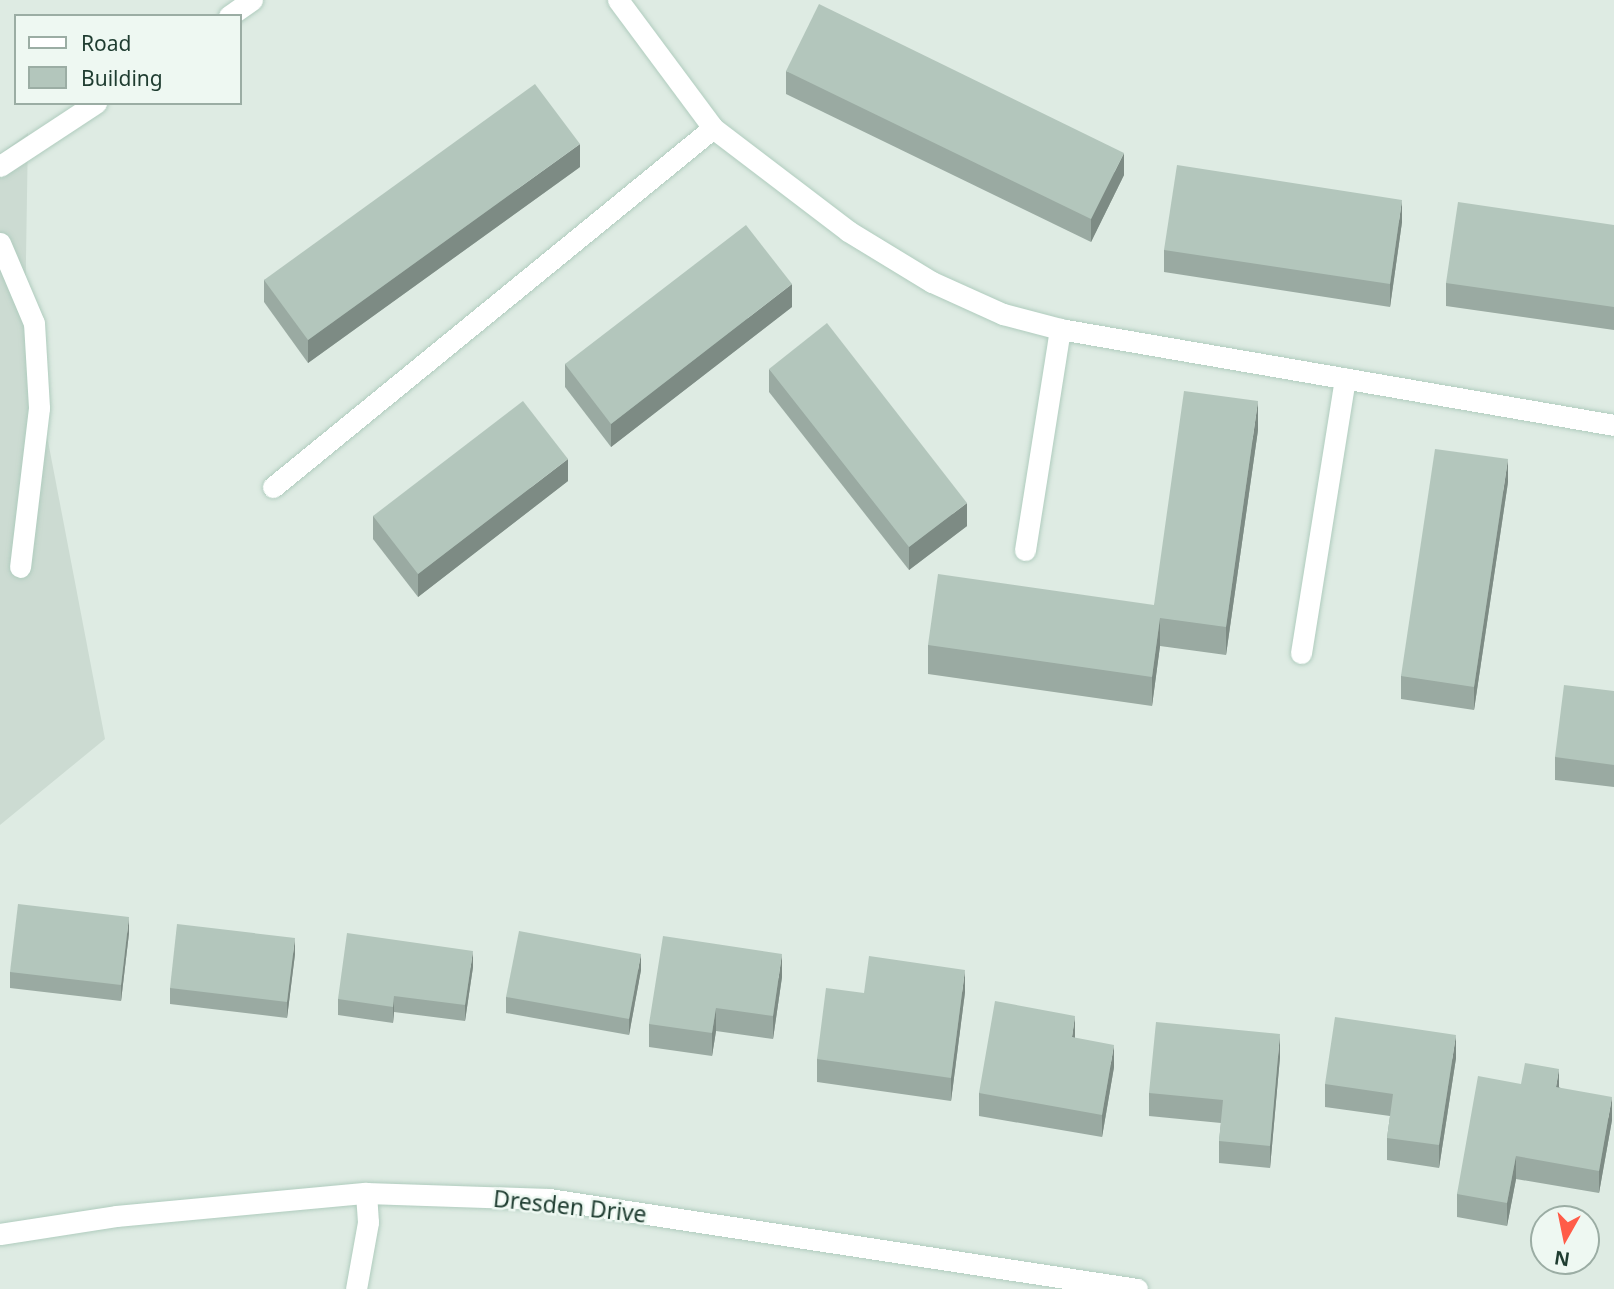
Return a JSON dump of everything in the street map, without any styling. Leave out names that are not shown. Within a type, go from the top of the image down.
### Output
[{"type":"street","points":[[232,14],[252,0]]},
{"type":"street","points":[[618,0],[713,128],[848,231],[932,282],[1003,314],[1060,329],[1614,425]]},
{"type":"street","points":[[0,166],[93,105]]},
{"type":"street","points":[[273,487],[713,128]]},
{"type":"street","points":[[0,243],[34,324],[38,396],[20,567]]},
{"type":"street","points":[[1025,550],[1060,329]]},
{"type":"street","points":[[1301,653],[1345,378]]},
{"type":"street","points":[[356,1289],[368,1222],[366,1192]]},
{"type":"street","name":"Dresden Drive","points":[[0,1234],[117,1216],[366,1192],[549,1199],[1137,1289]]},
{"type":"shaded area","points":[[28,133],[25,321],[105,739],[0,825],[0,154]]},
{"type":"building","points":[[819,4],[1124,153],[1091,219],[786,71]]},
{"type":"building","points":[[535,84],[580,144],[308,340],[264,280]]},
{"type":"building","points":[[1177,165],[1402,200],[1390,284],[1164,250]]},
{"type":"building","points":[[1458,202],[1614,225],[1614,307],[1446,283]]},
{"type":"building","points":[[746,225],[792,284],[611,424],[565,364]]},
{"type":"building","points":[[827,323],[967,503],[909,547],[769,369]]},
{"type":"building","points":[[1184,391],[1258,401],[1226,627],[1160,618],[1152,677],[928,645],[938,574],[1154,605]]},
{"type":"building","points":[[523,401],[568,459],[418,574],[373,516]]},
{"type":"building","points":[[1435,449],[1508,459],[1474,687],[1401,676]]},
{"type":"building","points":[[1564,685],[1614,691],[1614,765],[1555,757]]},
{"type":"building","points":[[18,904],[129,917],[121,985],[10,972]]},
{"type":"building","points":[[177,924],[295,938],[287,1002],[170,988]]},
{"type":"building","points":[[519,931],[641,954],[629,1019],[506,997]]},
{"type":"building","points":[[347,933],[473,951],[465,1005],[394,996],[393,1007],[338,999]]},
{"type":"building","points":[[663,936],[782,954],[773,1016],[716,1008],[712,1033],[649,1024]]},
{"type":"building","points":[[869,956],[965,970],[951,1078],[817,1059],[826,988],[864,993]]},
{"type":"building","points":[[995,1001],[1075,1016],[1072,1037],[1114,1045],[1102,1115],[979,1093]]},
{"type":"building","points":[[1335,1017],[1456,1035],[1439,1145],[1387,1138],[1393,1094],[1325,1084]]},
{"type":"building","points":[[1156,1022],[1280,1034],[1270,1146],[1219,1141],[1223,1100],[1149,1093]]},
{"type":"building","points":[[1525,1063],[1559,1069],[1556,1087],[1612,1097],[1599,1171],[1516,1156],[1507,1203],[1457,1194],[1478,1076],[1521,1084]]}]
